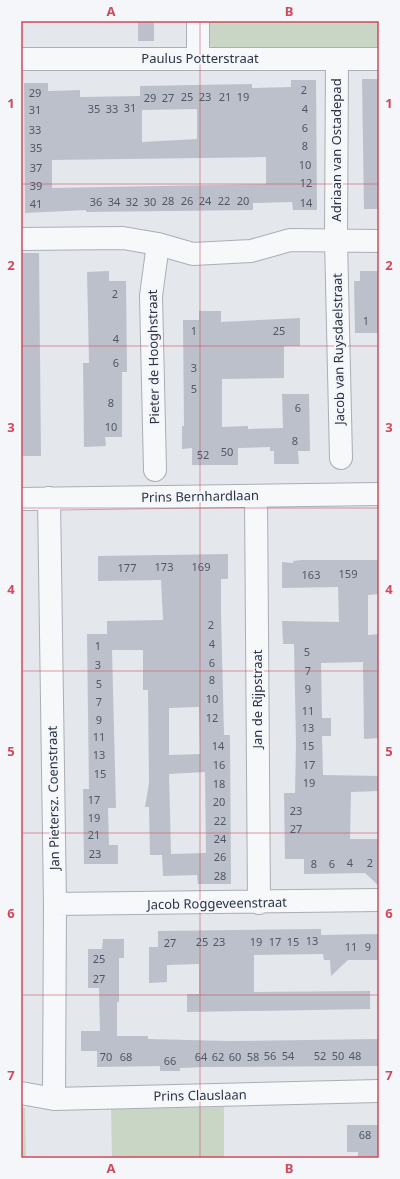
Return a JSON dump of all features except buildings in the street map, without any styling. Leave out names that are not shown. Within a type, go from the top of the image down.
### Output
[{"type":"street","points":[[198,21],[198,58]]},
{"type":"street","name":"Paulus Potterstraat","points":[[21,59],[379,59]]},
{"type":"street","name":"Adriaan van Ostadepad","points":[[336,240],[337,59]]},
{"type":"street","points":[[21,239],[123,238],[158,244],[193,254],[251,251],[290,240],[379,241]]},
{"type":"street","name":"Jacob van Ruysdaelstraat","points":[[336,240],[341,458]]},
{"type":"street","name":"Pieter de Hooghstraat","points":[[155,470],[151,296],[158,244]]},
{"type":"street","name":"Prins Bernhardlaan","points":[[21,499],[379,494]]},
{"type":"street","name":"Jan de Rijpstraat","points":[[256,496],[259,903]]},
{"type":"street","name":"Jan Pietersz. Coenstraat","points":[[49,498],[55,904],[54,1099]]},
{"type":"street","name":"Jacob Roggeveenstraat","points":[[55,904],[259,903],[379,900]]},
{"type":"street","name":"Prins Clauslaan","points":[[21,1093],[54,1099],[379,1091]]},
{"type":"green space","points":[[209,21],[379,21],[379,48],[216,50],[208,44]]},
{"type":"green space","points":[[224,1107],[224,1158],[112,1158],[111,1109]]},
{"type":"green space","points":[[21,1108],[25,1108],[26,1158],[21,1158]]}]
